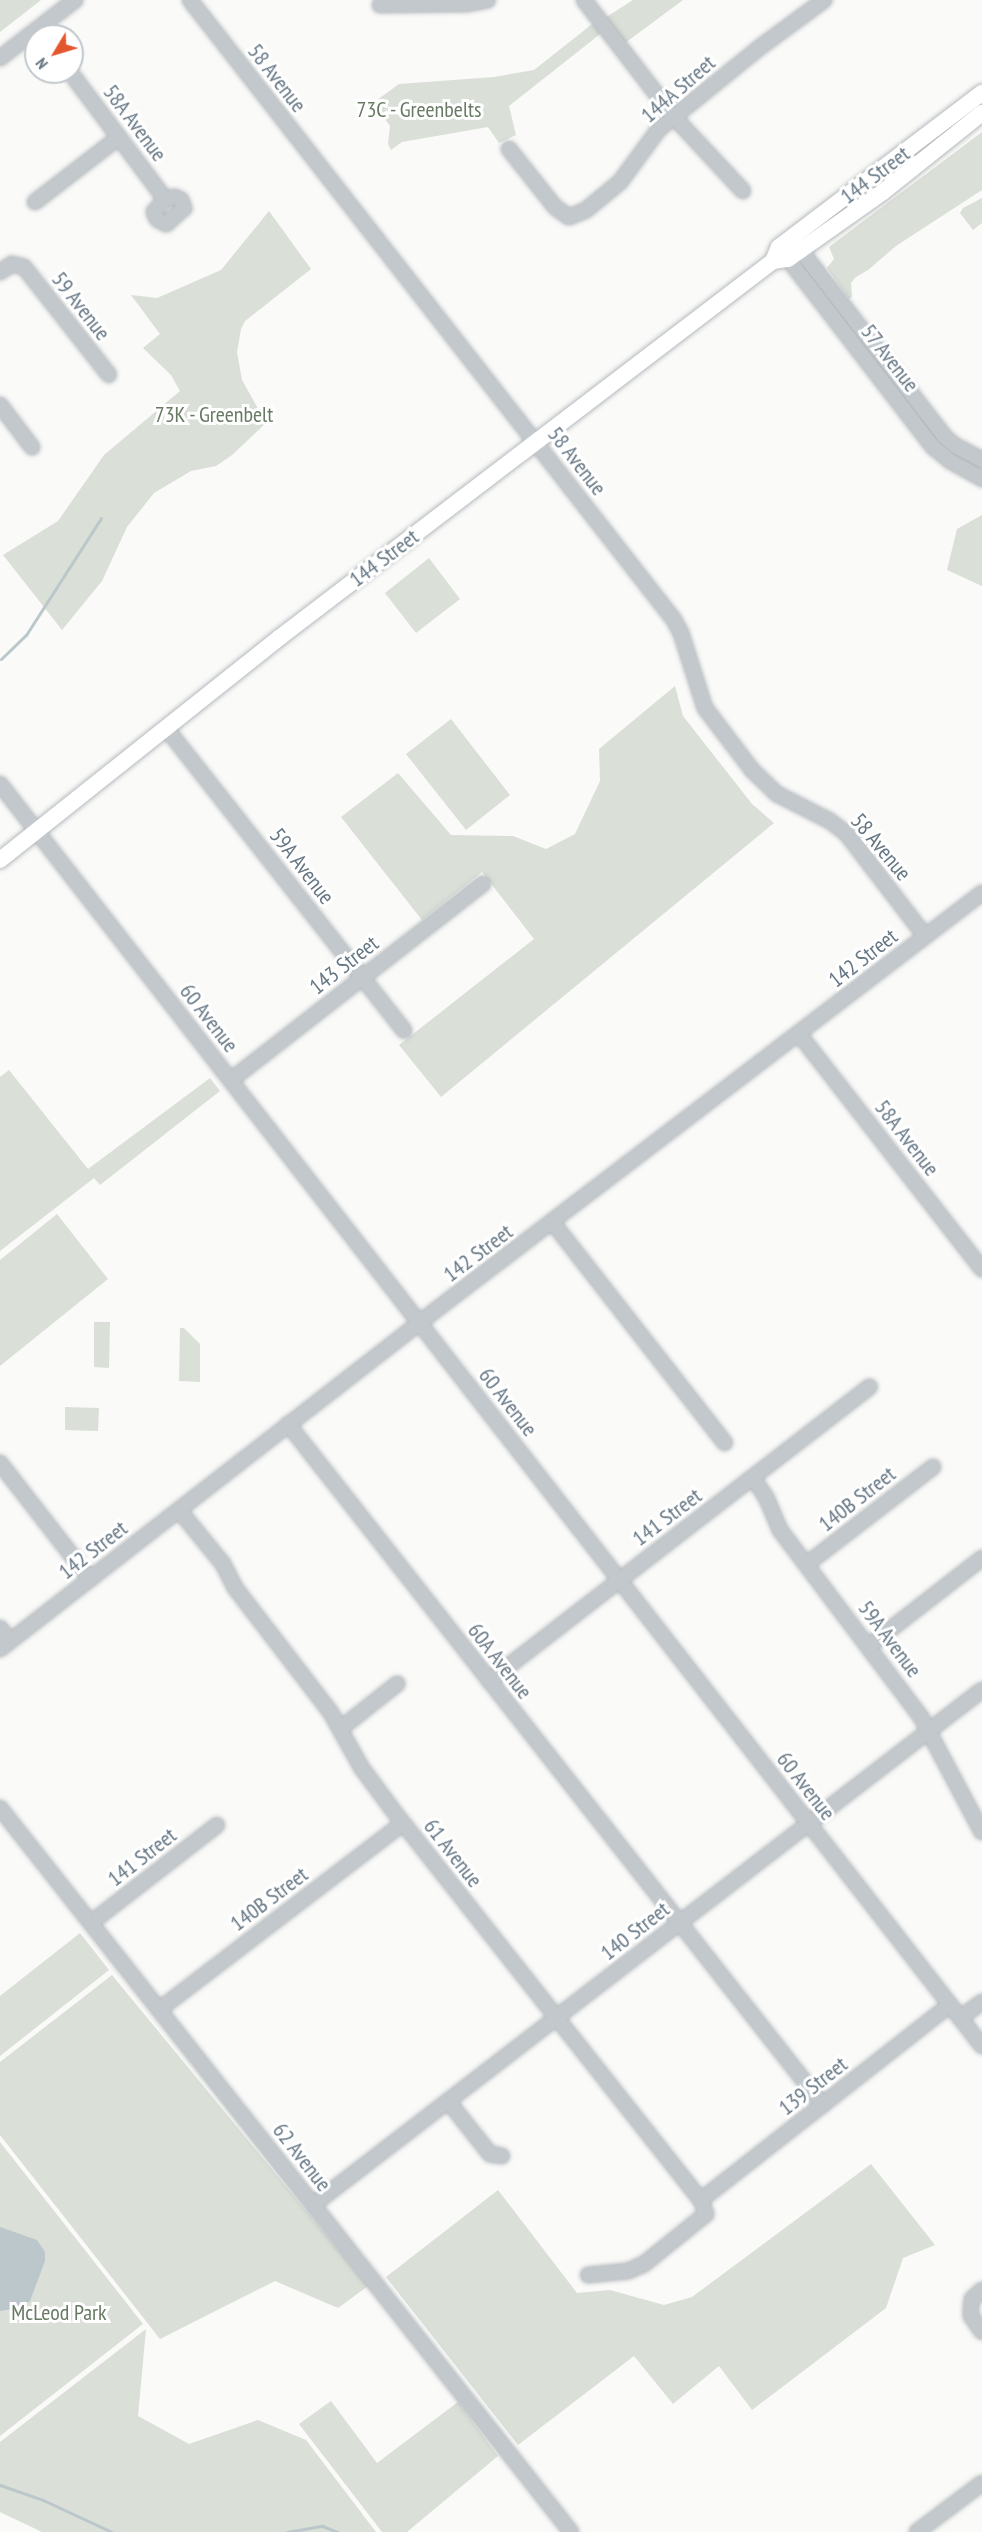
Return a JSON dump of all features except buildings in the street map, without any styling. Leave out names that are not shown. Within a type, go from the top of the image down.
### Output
[{"type":"main road","name":"144 Street","points":[[0,861],[166,728],[787,251],[982,93]]},
{"type":"main road","name":"144 Street","points":[[787,251],[883,192],[982,113]]},
{"type":"street","points":[[49,24],[75,0]]},
{"type":"street","name":"58 Avenue","points":[[189,0],[674,620],[681,633],[705,708],[752,770],[777,794],[830,821],[846,833],[926,936]]},
{"type":"street","points":[[380,5],[466,4],[488,0]]},
{"type":"street","points":[[584,0],[674,117],[743,191]]},
{"type":"street","name":"144A Street","points":[[509,149],[555,207],[569,217],[586,210],[611,190],[658,129],[824,0]]},
{"type":"street","points":[[0,58],[24,42]]},
{"type":"street","name":"58A Avenue","points":[[79,84],[165,199]]},
{"type":"street","points":[[35,202],[119,137]]},
{"type":"street","name":"57 Avenue","points":[[787,251],[945,437],[954,445],[982,460]]},
{"type":"street","name":"57 Avenue","points":[[787,251],[933,447],[950,461],[982,479]]},
{"type":"street","name":"59 Avenue","points":[[0,272],[12,264],[19,264],[109,375]]},
{"type":"street","points":[[0,405],[32,447]]},
{"type":"street","name":"59A Avenue","points":[[166,728],[404,1030]]},
{"type":"street","name":"60 Avenue","points":[[0,784],[982,2046]]},
{"type":"street","name":"143 Street","points":[[231,1080],[483,884]]},
{"type":"street","name":"142 Street","points":[[5,1645],[288,1424],[982,893]]},
{"type":"street","name":"58A Avenue","points":[[799,1034],[982,1269]]},
{"type":"street","points":[[553,1223],[725,1443]]},
{"type":"street","name":"141 Street","points":[[489,1681],[870,1386]]},
{"type":"street","name":"60A Avenue","points":[[288,1424],[823,2105]]},
{"type":"street","points":[[0,1463],[90,1579]]},
{"type":"street","name":"140B Street","points":[[807,1564],[933,1467]]},
{"type":"street","name":"59A Avenue","points":[[753,1478],[766,1497],[780,1530],[869,1646],[930,1731],[982,1832]]},
{"type":"street","name":"61 Avenue","points":[[178,1510],[223,1564],[236,1589],[331,1713],[361,1767],[403,1823],[701,2200],[706,2214],[645,2264],[628,2271],[588,2275]]},
{"type":"street","points":[[869,1646],[982,1558]]},
{"type":"street","points":[[0,1628],[5,1645]]},
{"type":"street","points":[[340,1729],[397,1684]]},
{"type":"street","name":"140 Street","points":[[314,2205],[982,1690]]},
{"type":"street","name":"62 Avenue","points":[[0,1808],[5,1826],[92,1922],[571,2532]]},
{"type":"street","name":"140B Street","points":[[160,2009],[403,1823]]},
{"type":"street","name":"141 Street","points":[[92,1922],[217,1826]]},
{"type":"street","points":[[960,2018],[982,2002]]},
{"type":"street","name":"139 Street","points":[[701,2200],[950,2005]]},
{"type":"street","points":[[448,2101],[490,2154],[502,2156]]},
{"type":"street","points":[[982,2290],[972,2300],[970,2308],[971,2316],[982,2332]]},
{"type":"street","points":[[917,2532],[982,2483]]},
{"type":"green space","points":[[0,0],[41,0],[0,32]]},
{"type":"green space","points":[[633,0],[683,0],[621,46],[602,20]]},
{"type":"green space","name":"73C - Greenbelts","points":[[596,21],[604,31],[509,106],[516,135],[499,143],[488,127],[402,142],[391,150],[388,144],[390,126],[373,103],[399,84],[494,77],[534,70]]},
{"type":"green space","points":[[982,132],[982,190],[896,246],[868,270],[856,277],[851,283],[852,297],[849,299],[827,268],[834,259],[829,247]]},
{"type":"green space","points":[[982,198],[982,223],[973,230],[960,213],[963,208]]},
{"type":"green space","name":"73K - Greenbelt","points":[[269,211],[311,269],[245,321],[241,329],[237,352],[242,380],[266,423],[232,455],[216,466],[191,471],[154,493],[127,527],[102,581],[62,630],[3,555],[58,521],[104,455],[180,391],[171,375],[143,348],[160,334],[131,295],[157,298],[221,270]]},
{"type":"green space","points":[[982,515],[982,586],[947,570],[957,529]]},
{"type":"green space","points":[[429,558],[460,599],[416,633],[385,593]]},
{"type":"green space","points":[[675,686],[683,716],[752,804],[774,823],[441,1097],[399,1045],[534,939],[482,872],[422,920],[341,817],[398,773],[451,835],[513,836],[546,849],[575,834],[600,781],[599,749]]},
{"type":"green space","points":[[451,719],[510,795],[466,830],[406,754]]},
{"type":"green space","points":[[9,1070],[88,1169],[210,1078],[220,1091],[100,1185],[94,1178],[0,1251],[0,1077]]},
{"type":"green space","points":[[57,1214],[108,1279],[0,1366],[0,1260]]},
{"type":"green space","points":[[94,1322],[110,1322],[109,1368],[94,1367]]},
{"type":"green space","points":[[180,1328],[184,1328],[200,1344],[200,1382],[179,1381]]},
{"type":"green space","points":[[65,1407],[99,1408],[98,1431],[65,1430]]},
{"type":"green space","points":[[80,1933],[109,1970],[0,2056],[0,1996]]},
{"type":"green space","points":[[112,1975],[368,2286],[338,2308],[275,2281],[160,2339],[0,2135],[0,2062]]},
{"type":"green space","name":"McLeod Park","points":[[0,2142],[143,2324],[0,2436]]},
{"type":"green space","points":[[871,2164],[935,2245],[903,2258],[886,2308],[752,2410],[719,2366],[673,2404],[634,2356],[518,2445],[386,2277],[498,2190],[577,2293],[610,2290],[664,2305],[692,2297]]},
{"type":"green space","points":[[146,2329],[138,2416],[189,2444],[258,2420],[306,2440],[376,2532],[42,2532],[0,2512],[0,2442]]},
{"type":"green space","points":[[331,2401],[377,2463],[458,2402],[498,2456],[407,2532],[382,2532],[299,2424]]},
{"type":"shaded area","points":[[0,2227],[37,2240],[45,2252],[45,2261],[30,2301],[20,2308],[0,2311]]},
{"type":"waterway","points":[[1,659],[26,635],[101,518]]},
{"type":"waterway","points":[[0,2485],[43,2500],[112,2532]]},
{"type":"waterway","points":[[287,2532],[322,2526],[338,2532]]}]
